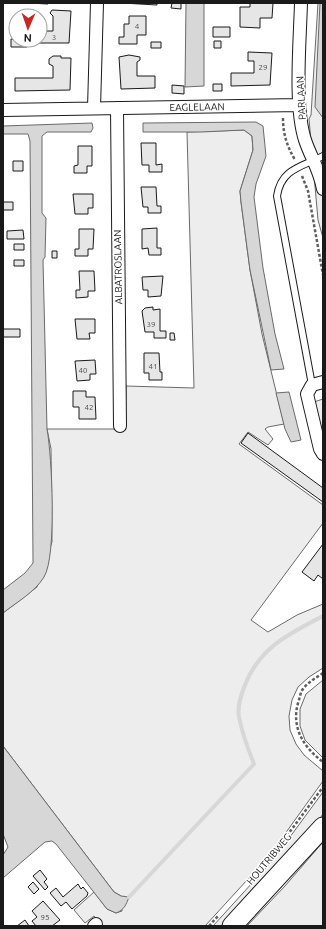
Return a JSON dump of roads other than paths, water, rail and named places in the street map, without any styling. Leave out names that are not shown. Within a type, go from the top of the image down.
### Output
[{"type":"main road","name":"HOUTRIBWEG","points":[[227,919],[323,827]]},
{"type":"street","points":[[94,108],[97,3]]},
{"type":"street","name":"PARLAAN","points":[[301,3],[300,105],[305,140],[319,158],[323,189]]},
{"type":"street","name":"EAGLELAAN","points":[[3,110],[300,105]]},
{"type":"street","name":"ALBATROSLAAN","points":[[117,108],[120,426]]},
{"type":"street","points":[[317,383],[307,394],[320,449],[323,454]]},
{"type":"lane","points":[[317,383],[277,196],[279,184],[284,177],[299,167],[319,158]]},
{"type":"waterway","points":[[129,897],[254,764],[247,747],[239,717],[241,697],[251,672],[267,651],[277,643],[323,616]]}]
